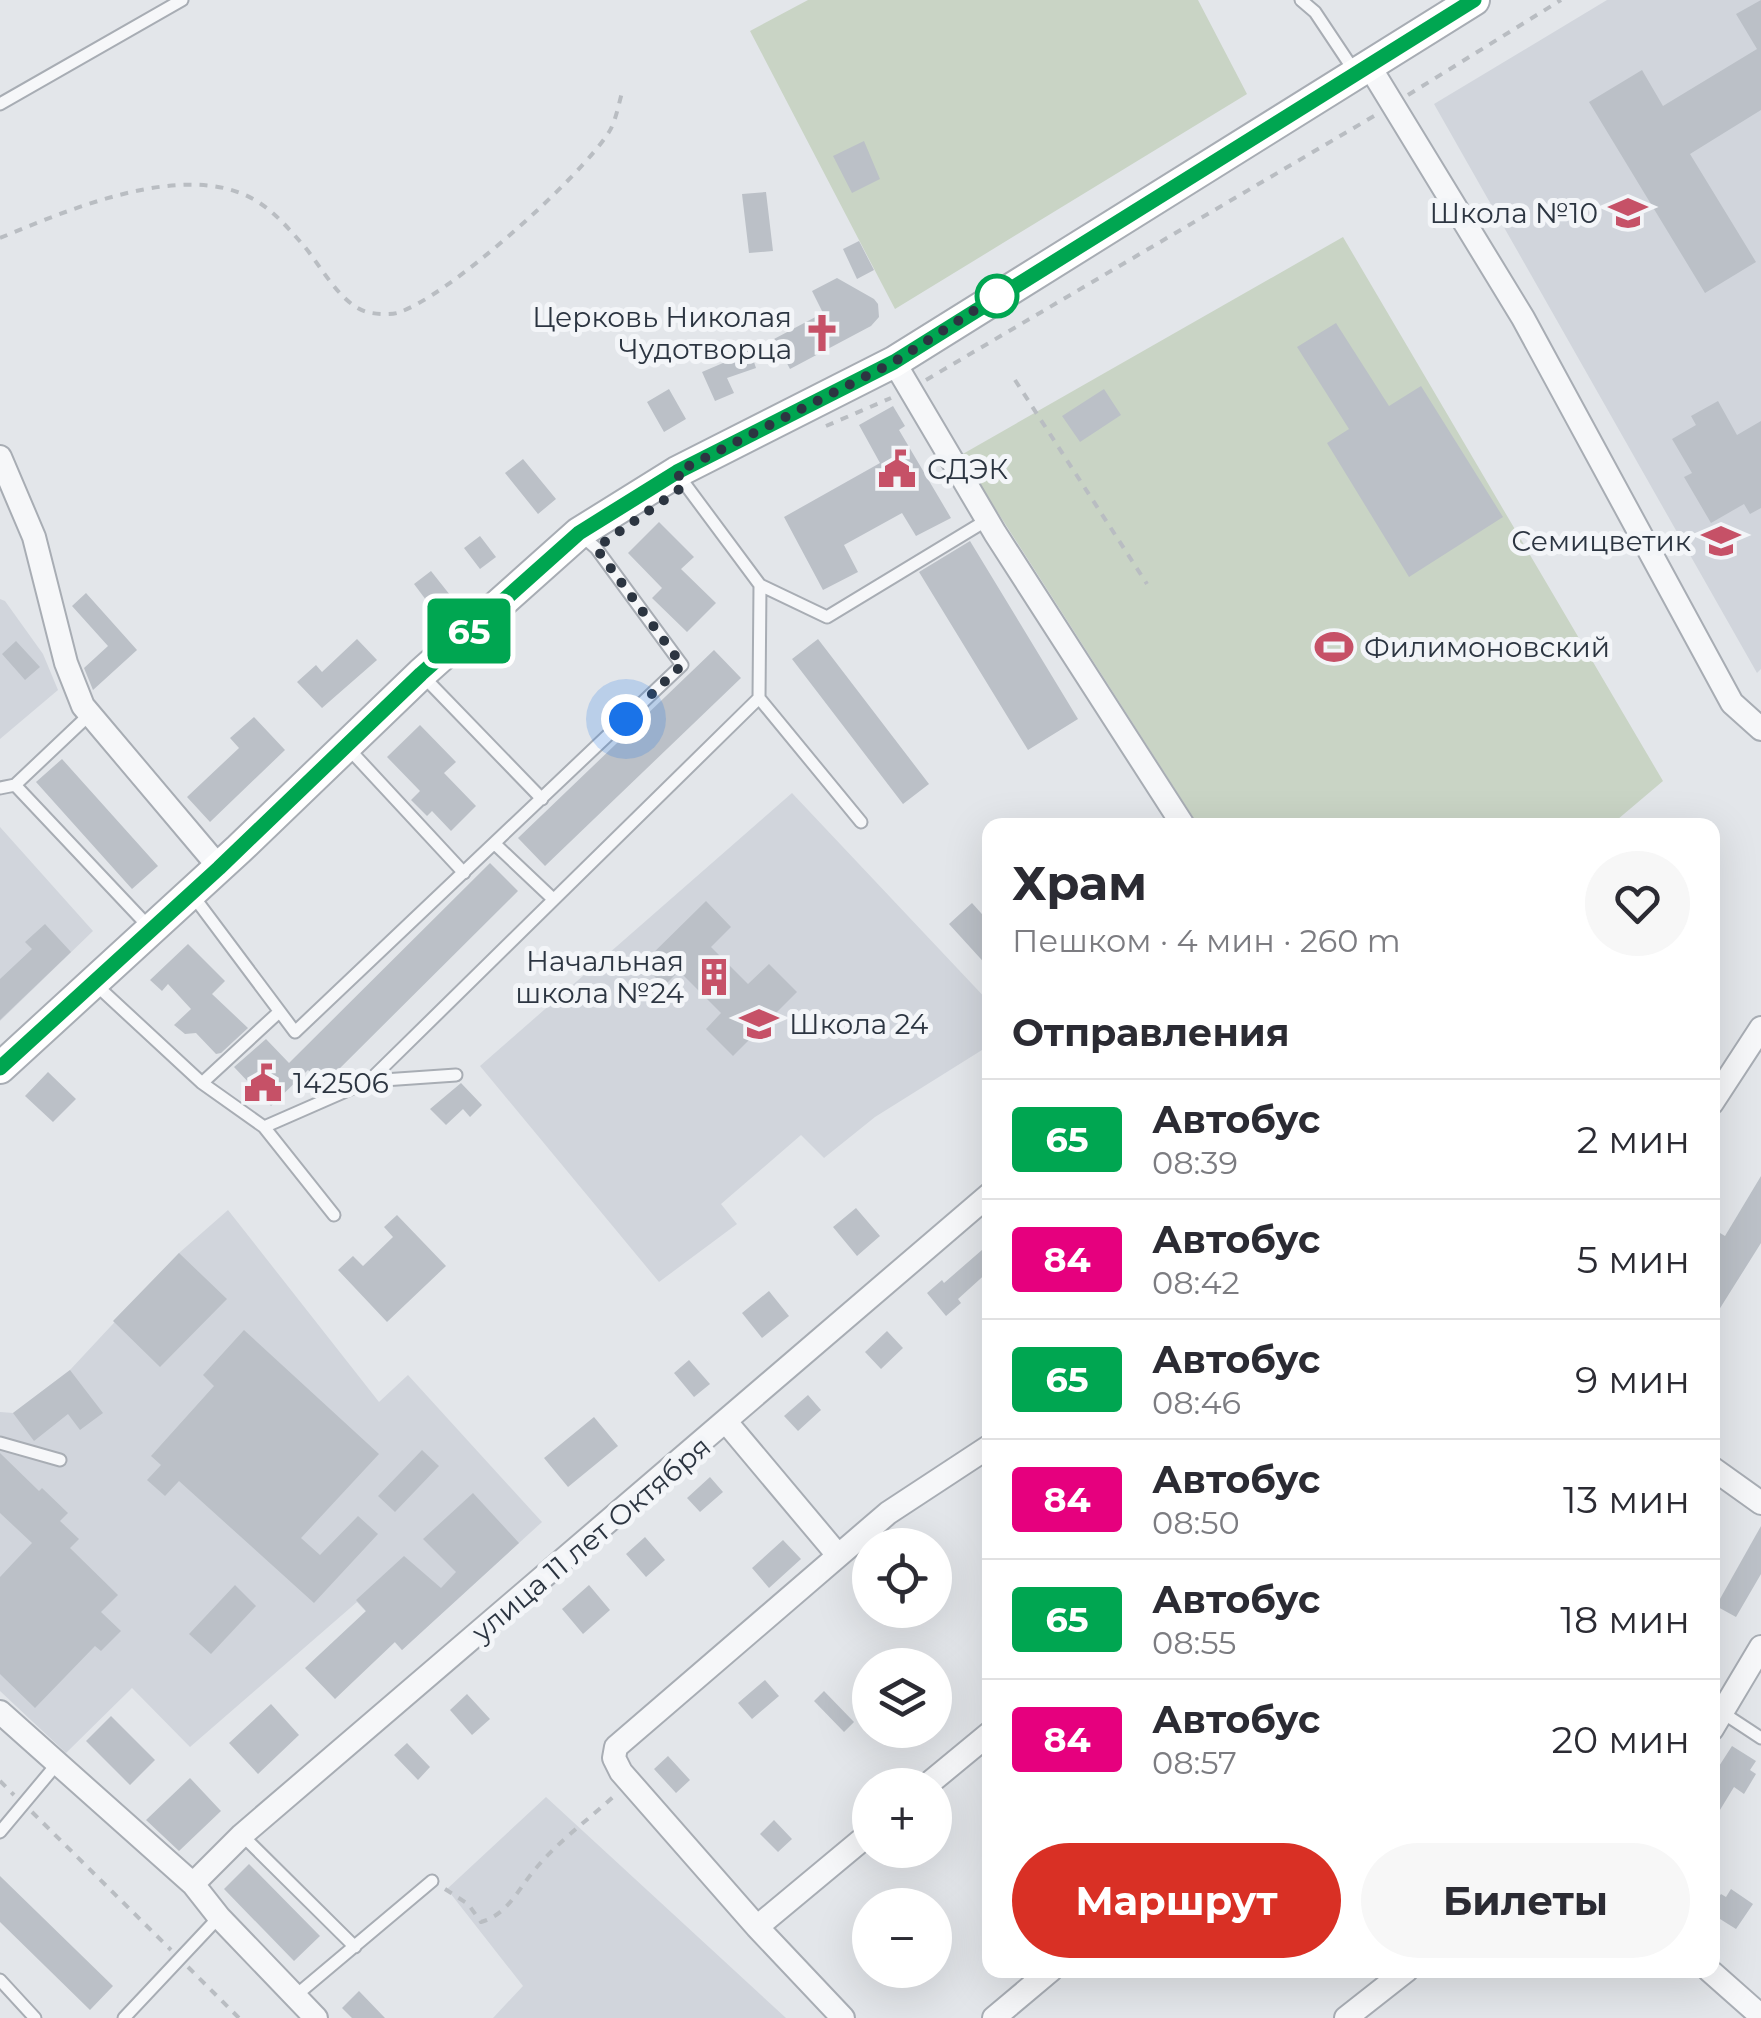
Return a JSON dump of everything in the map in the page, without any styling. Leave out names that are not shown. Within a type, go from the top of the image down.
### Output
[{"type":"street","points":[[0,1068],[219,868],[421,674],[579,533],[677,472],[894,362],[1474,0]]},
{"type":"street","points":[[1362,68],[1394,105],[1522,318],[1732,703],[1761,729]]},
{"type":"street","points":[[894,362],[987,520],[1179,818]]},
{"type":"street","points":[[0,457],[34,537],[69,673],[88,715],[219,868]]},
{"type":"street","points":[[1720,1091],[1761,1028]]},
{"type":"street","name":"улица 11 лет Октября","points":[[193,1884],[242,1835],[727,1424],[982,1201]]},
{"type":"street","points":[[727,1424],[838,1554]]},
{"type":"street","points":[[843,2018],[621,1772],[614,1758],[616,1747],[838,1554],[920,1490],[982,1451]]},
{"type":"street","points":[[1720,1474],[1761,1503]]},
{"type":"street","points":[[1720,1718],[1761,1647]]},
{"type":"street","points":[[0,1712],[193,1884],[219,1917],[316,2018]]},
{"type":"street","points":[[948,1768],[982,1740]]},
{"type":"street","points":[[757,1926],[852,1848]]},
{"type":"street","points":[[994,2018],[1042,1978]]},
{"type":"street","points":[[1346,2018],[1397,1978]]},
{"type":"street","points":[[1717,1978],[1761,2016]]},
{"type":"lane","points":[[0,104],[182,0]]},
{"type":"lane","points":[[1301,0],[1362,68]]},
{"type":"lane","points":[[677,472],[760,585],[827,617],[987,520]]},
{"type":"lane","points":[[191,893],[294,1032],[682,665],[596,548],[579,533]]},
{"type":"lane","points":[[760,585],[759,698],[861,822]]},
{"type":"lane","points":[[421,674],[542,799]]},
{"type":"lane","points":[[368,1081],[759,698]]},
{"type":"lane","points":[[0,788],[15,785],[88,715]]},
{"type":"lane","points":[[345,746],[464,872]]},
{"type":"lane","points":[[15,785],[152,930]]},
{"type":"lane","points":[[495,844],[552,898]]},
{"type":"lane","points":[[94,983],[202,1083],[264,1127],[334,1215]]},
{"type":"lane","points":[[202,1083],[279,1012]]},
{"type":"lane","points":[[264,1127],[368,1081],[456,1075]]},
{"type":"lane","points":[[0,1444],[60,1460]]},
{"type":"lane","points":[[1720,1722],[1761,1738]]},
{"type":"lane","points":[[0,1832],[56,1765]]},
{"type":"lane","points":[[242,1835],[356,1947]]},
{"type":"lane","points":[[294,1997],[432,1881]]},
{"type":"lane","points":[[124,2018],[219,1917]]},
{"type":"lane","points":[[0,1980],[34,2018]]},
{"type":"path","points":[[823,427],[910,390],[1394,105],[1561,0]]},
{"type":"path","points":[[0,238],[95,202],[157,186],[207,186],[251,198],[276,214],[344,296],[364,312],[394,314],[438,291],[510,236],[610,130],[622,89]]},
{"type":"path","points":[[1014,380],[1146,584]]},
{"type":"path","points":[[432,1881],[468,1904],[481,1922],[492,1919],[517,1896],[536,1867],[616,1794],[614,1758]]},
{"type":"path","points":[[0,1781],[239,2018]]},
{"type":"shaded area","name":"Школа №10","points":[[1607,0],[1761,0],[1761,669],[1757,673],[1434,104]]},
{"type":"shaded area","points":[[0,599],[43,654],[58,690],[0,739]]},
{"type":"shaded area","name":"Школа 24","points":[[792,793],[982,995],[982,1050],[875,1117],[824,1158],[801,1135],[721,1204],[737,1224],[659,1282],[480,1066]]},
{"type":"shaded area","points":[[0,827],[93,931],[0,1021]]},
{"type":"shaded area","points":[[228,1210],[379,1402],[408,1375],[542,1522],[402,1650],[357,1602],[190,1747],[132,1688],[66,1753],[0,1691],[0,1412],[13,1413],[70,1370],[179,1253]]},
{"type":"shaded area","points":[[546,1797],[786,2018],[493,2018],[523,1986],[447,1889]]},
{"type":"green space","points":[[808,0],[1198,0],[1247,94],[895,309],[750,31]]},
{"type":"green space","name":"Филимоновский","points":[[1343,237],[1663,781],[1619,818],[1194,818],[961,455]]},
{"type":"building","points":[[1761,0],[1761,110],[1690,154],[1756,262],[1705,293],[1589,102],[1642,70],[1663,106],[1757,49],[1736,14]]},
{"type":"building","points":[[864,141],[880,179],[852,193],[833,156]]},
{"type":"building","points":[[766,192],[773,251],[749,253],[742,194]]},
{"type":"building","points":[[859,241],[874,270],[857,279],[843,249]]},
{"type":"building","name":"Церковь Николая Чудотворца","points":[[837,278],[874,299],[879,317],[871,326],[790,369],[774,339],[823,313],[812,291]]},
{"type":"building","points":[[1336,323],[1389,406],[1421,386],[1503,517],[1409,577],[1327,443],[1349,429],[1297,347]]},
{"type":"building","points":[[747,341],[756,368],[727,378],[734,393],[715,401],[702,372],[737,357],[733,346]]},
{"type":"building","points":[[669,389],[686,419],[664,432],[647,402]]},
{"type":"building","points":[[1104,389],[1121,415],[1080,442],[1062,416]]},
{"type":"building","points":[[1718,401],[1737,435],[1761,421],[1761,508],[1750,514],[1744,504],[1711,523],[1684,477],[1692,473],[1672,439],[1696,425],[1691,416]]},
{"type":"building","points":[[893,406],[905,426],[899,430],[951,518],[916,536],[902,513],[844,545],[858,572],[823,590],[784,517],[880,463],[859,425]]},
{"type":"building","points":[[523,459],[556,499],[538,514],[505,473]]},
{"type":"building","points":[[659,522],[694,557],[681,569],[716,603],[687,632],[652,598],[662,588],[628,553]]},
{"type":"building","points":[[480,536],[496,557],[480,569],[464,548]]},
{"type":"building","points":[[970,541],[1078,719],[1028,750],[919,572]]},
{"type":"building","points":[[431,571],[450,595],[432,608],[414,584]]},
{"type":"building","points":[[86,593],[137,650],[93,690],[84,668],[108,646],[72,606]]},
{"type":"building","points":[[357,639],[377,660],[322,708],[297,682],[316,665],[322,672]]},
{"type":"building","points":[[818,639],[929,784],[903,804],[792,659]]},
{"type":"building","points":[[16,641],[40,667],[25,680],[2,654]]},
{"type":"building","points":[[714,650],[741,678],[545,866],[518,838]]},
{"type":"building","points":[[254,717],[285,750],[210,822],[187,797],[239,748],[230,738]]},
{"type":"building","points":[[420,725],[456,762],[444,773],[476,806],[451,831],[432,811],[427,816],[411,800],[420,791],[387,757]]},
{"type":"building","points":[[62,759],[158,866],[132,889],[36,782]]},
{"type":"building","points":[[490,863],[518,891],[323,1085],[308,1070],[271,1106],[234,1067],[266,1039],[289,1063]]},
{"type":"building","name":"Начальная школа №24","points":[[706,901],[731,927],[711,947],[748,984],[769,964],[797,992],[733,1056],[706,1029],[721,1013],[679,971],[664,986],[642,964]]},
{"type":"building","points":[[972,903],[982,914],[982,960],[949,924]]},
{"type":"building","points":[[45,924],[71,952],[0,1020],[0,979],[32,949],[25,942]]},
{"type":"building","points":[[188,944],[225,981],[212,994],[248,1028],[221,1053],[216,1054],[196,1033],[185,1034],[174,1025],[191,1009],[168,984],[162,991],[150,980]]},
{"type":"building","points":[[48,1072],[76,1099],[53,1122],[25,1096]]},
{"type":"building","points":[[461,1083],[482,1105],[470,1117],[463,1109],[446,1125],[430,1109]]},
{"type":"building","points":[[1761,1176],[1761,1243],[1720,1308],[1720,1233],[1725,1236]]},
{"type":"building","points":[[856,1208],[880,1236],[857,1256],[833,1227]]},
{"type":"building","points":[[397,1215],[446,1266],[387,1322],[338,1270],[353,1256],[363,1266],[393,1237],[384,1227]]},
{"type":"building","points":[[982,1250],[982,1277],[946,1316],[927,1293],[942,1280],[944,1283]]},
{"type":"building","points":[[179,1253],[227,1299],[160,1367],[113,1321]]},
{"type":"building","points":[[769,1291],[789,1316],[762,1338],[742,1313]]},
{"type":"building","points":[[244,1330],[379,1454],[301,1538],[320,1555],[358,1516],[378,1534],[314,1603],[179,1481],[165,1496],[147,1480],[161,1465],[151,1456],[214,1386],[203,1375]]},
{"type":"building","points":[[887,1331],[903,1348],[881,1369],[865,1352]]},
{"type":"building","points":[[689,1360],[710,1384],[694,1397],[674,1373]]},
{"type":"building","points":[[70,1370],[103,1413],[80,1430],[68,1414],[34,1441],[13,1413]]},
{"type":"building","points":[[808,1395],[821,1410],[798,1431],[784,1416]]},
{"type":"building","points":[[594,1417],[618,1446],[568,1487],[544,1458]]},
{"type":"building","points":[[422,1450],[439,1466],[395,1512],[378,1496]]},
{"type":"building","points":[[0,1453],[68,1513],[60,1521],[79,1539],[70,1548],[118,1595],[101,1612],[121,1631],[101,1651],[95,1646],[35,1708],[0,1674],[0,1577],[32,1543],[0,1513]]},
{"type":"building","points":[[710,1477],[723,1492],[700,1512],[687,1498]]},
{"type":"building","points":[[473,1493],[519,1543],[402,1650],[395,1642],[335,1699],[305,1668],[366,1611],[356,1600],[404,1556],[441,1588],[456,1572],[423,1539]]},
{"type":"building","points":[[1761,1526],[1761,1574],[1736,1617],[1720,1608],[1720,1599]]},
{"type":"building","points":[[645,1537],[665,1560],[646,1577],[626,1554]]},
{"type":"building","points":[[783,1540],[801,1559],[769,1588],[752,1568]]},
{"type":"building","points":[[235,1585],[256,1606],[211,1654],[189,1634]]},
{"type":"building","points":[[589,1585],[610,1610],[583,1634],[562,1609]]},
{"type":"building","points":[[765,1680],[779,1696],[752,1719],[738,1703]]},
{"type":"building","points":[[824,1691],[852,1724],[844,1732],[814,1701]]},
{"type":"building","points":[[467,1694],[490,1719],[472,1735],[450,1710]]},
{"type":"building","points":[[271,1704],[299,1735],[258,1774],[229,1743]]},
{"type":"building","points":[[111,1716],[155,1760],[130,1785],[86,1741]]},
{"type":"building","points":[[407,1743],[430,1767],[418,1780],[394,1755]]},
{"type":"building","points":[[1732,1746],[1756,1761],[1750,1770],[1756,1774],[1744,1794],[1734,1787],[1720,1810],[1720,1765]]},
{"type":"building","points":[[668,1756],[690,1780],[676,1793],[654,1769]]},
{"type":"building","points":[[190,1778],[221,1811],[179,1851],[146,1820]]},
{"type":"building","points":[[774,1820],[792,1839],[778,1852],[760,1834]]},
{"type":"building","points":[[249,1864],[320,1936],[294,1961],[224,1889]]},
{"type":"building","points":[[0,1876],[113,1986],[90,2010],[0,1922]]},
{"type":"building","points":[[1731,1889],[1753,1904],[1736,1929],[1720,1919],[1720,1895],[1726,1897]]},
{"type":"building","points":[[359,1991],[385,2018],[352,2018],[342,2008]]},
{"type":"bus line","name":"65","points":[[0,1068],[219,868],[421,674],[579,533],[677,472],[894,362],[1474,0]]},
{"type":"place","name":"Школа №10","points":[[1628,213]]},
{"type":"place","name":"Церковь Николая Чудотворца","points":[[822,333]]},
{"type":"place","name":"СДЭК","points":[[897,469]]},
{"type":"place","name":"Семицветик","points":[[1721,541]]},
{"type":"place","name":"Филимоновский","points":[[1334,647]]},
{"type":"place","name":"Начальная школа №24","points":[[714,977]]},
{"type":"place","name":"Школа 24","points":[[759,1024]]},
{"type":"place","name":"142506","points":[[263,1083]]},
{"type":"route","points":[[626,719],[682,665],[596,548],[684,486],[677,472],[894,362],[997,296]]}]
